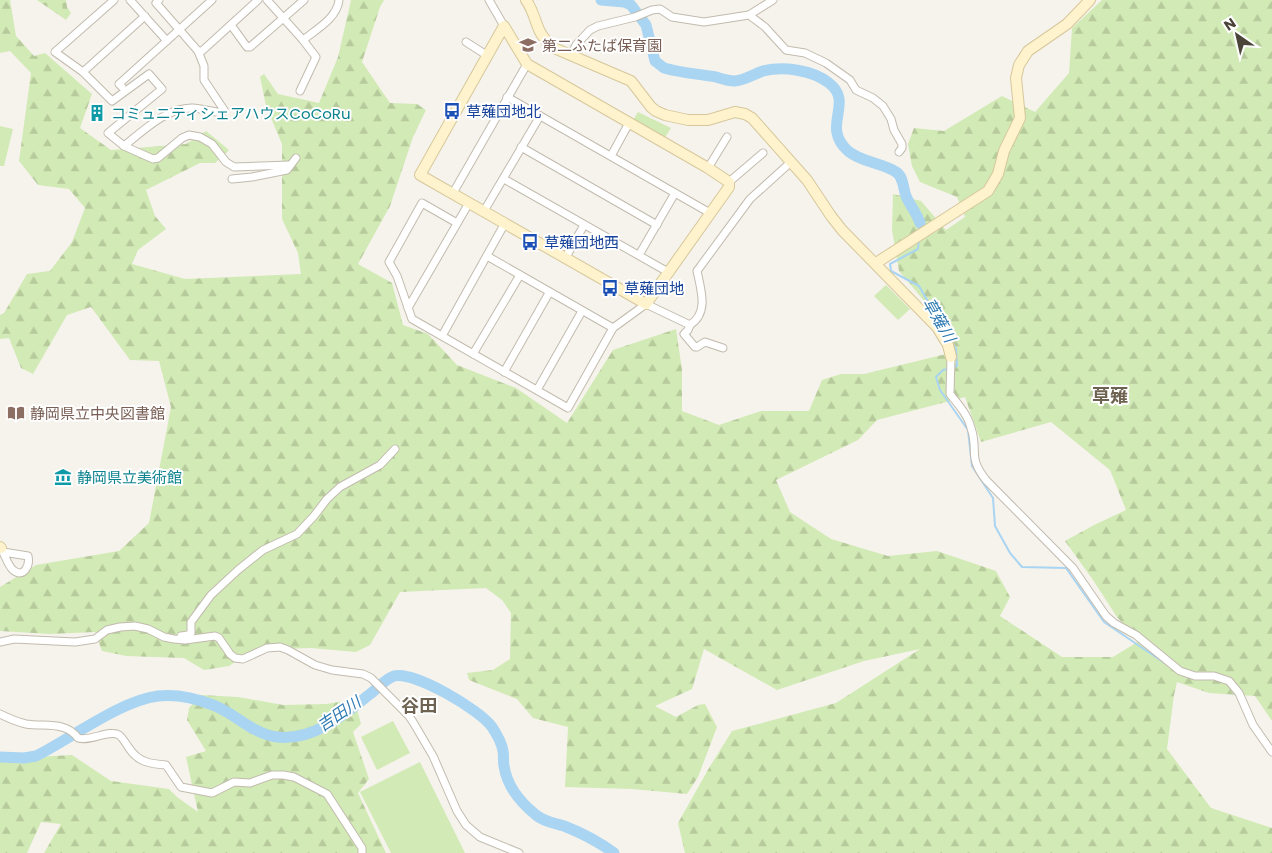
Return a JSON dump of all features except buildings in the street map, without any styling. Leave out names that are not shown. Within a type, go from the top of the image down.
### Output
[{"type":"street","points":[[114,0],[55,52],[83,72],[112,102],[149,74],[162,89],[108,132],[124,146],[153,158],[158,158],[182,138],[189,135],[200,137],[212,144],[226,162],[234,167],[290,165]]},
{"type":"street","points":[[130,0],[167,41]]},
{"type":"street","points":[[124,146],[159,119],[176,110],[192,108],[221,113],[224,110],[204,80],[204,66],[198,51],[156,3],[159,0]]},
{"type":"street","points":[[122,86],[119,84],[212,0]]},
{"type":"street","points":[[198,51],[202,51],[258,0]]},
{"type":"street","points":[[267,0],[316,57],[300,91]]},
{"type":"street","points":[[231,25],[247,47],[250,48],[304,0]]},
{"type":"street","points":[[303,40],[334,14],[338,8],[339,0]]},
{"type":"street","points":[[489,0],[527,64],[729,182]]},
{"type":"street","points":[[526,0],[532,9],[537,27],[544,40],[554,48],[631,81],[656,111],[688,120],[708,120],[735,112],[746,114],[758,124],[807,180],[831,216],[943,335],[951,357],[950,394],[971,427],[975,464],[986,480],[1073,568],[1106,616],[1136,635],[1180,671],[1195,676],[1214,676],[1229,681],[1239,693],[1254,725],[1272,752]]},
{"type":"street","points":[[571,55],[576,45],[590,30],[598,26],[636,18],[652,10],[660,9],[672,17],[704,22],[749,15],[773,0]]},
{"type":"street","points":[[876,264],[988,191],[998,174],[1004,151],[1020,118],[1016,78],[1019,65],[1028,52],[1067,24],[1090,0]]},
{"type":"street","points":[[749,15],[765,27],[786,50],[805,54],[826,63],[850,80],[856,90],[873,98],[883,106],[892,119],[894,130],[902,144],[899,152]]},
{"type":"street","points":[[83,72],[145,16]]},
{"type":"street","points":[[504,26],[420,175],[646,304],[690,325]]},
{"type":"street","points":[[466,42],[488,56]]},
{"type":"street","points":[[453,193],[527,64]]},
{"type":"street","points":[[507,97],[710,212]]},
{"type":"street","points":[[484,211],[540,116]]},
{"type":"street","points":[[611,156],[629,123]]},
{"type":"street","points":[[708,168],[727,137]]},
{"type":"street","points":[[521,147],[657,225]]},
{"type":"street","points":[[456,223],[422,203],[389,262],[397,276],[412,320],[568,408],[614,328],[646,304],[729,187],[729,182],[762,153]]},
{"type":"street","points":[[232,179],[287,170],[296,158]]},
{"type":"street","points":[[723,348],[704,342],[695,347],[684,334],[690,325],[696,321],[702,309],[703,300],[697,271],[750,198],[791,162]]},
{"type":"street","points":[[504,179],[668,272]]},
{"type":"street","points":[[639,255],[676,193]]},
{"type":"street","points":[[408,308],[469,202]]},
{"type":"street","points":[[442,336],[505,224]]},
{"type":"street","points":[[566,257],[584,225]]},
{"type":"street","points":[[487,256],[549,293],[614,328]]},
{"type":"street","points":[[473,354],[520,275]]},
{"type":"street","points":[[504,372],[549,293]]},
{"type":"street","points":[[537,390],[582,311]]},
{"type":"street","points":[[174,639],[177,636],[188,635],[191,632],[191,622],[211,595],[238,570],[263,550],[296,534],[340,487],[380,464],[395,449]]},
{"type":"street","points":[[0,642],[14,639],[76,642],[95,639],[107,630],[135,626],[174,639],[185,640],[215,636],[222,641],[230,654],[235,658],[243,659],[267,648],[280,647],[315,665],[367,676],[413,722],[433,756],[457,811],[466,825],[480,837],[519,853]]},
{"type":"street","points":[[0,714],[11,720],[26,724],[53,725],[73,730],[78,738],[83,740],[113,733],[119,735],[133,755],[151,764],[166,765],[181,787],[212,793],[234,782],[250,783],[272,776],[283,775],[294,777],[327,794],[362,848],[362,853]]},
{"type":"green space","points":[[0,0],[10,0],[16,36],[34,56],[45,53],[92,94],[80,128],[111,150],[186,144],[206,131],[229,150],[215,163],[200,163],[146,190],[155,216],[166,229],[138,250],[132,264],[185,279],[301,274],[298,253],[282,219],[282,144],[266,106],[260,77],[264,74],[278,94],[319,103],[338,57],[351,0],[384,0],[362,62],[390,103],[417,104],[426,110],[413,137],[390,206],[358,264],[392,283],[403,325],[428,334],[457,365],[516,388],[567,423],[613,350],[676,329],[682,370],[682,411],[719,425],[761,411],[809,411],[822,380],[841,374],[864,374],[946,354],[957,354],[956,349],[936,320],[936,315],[899,271],[892,230],[893,194],[921,201],[946,230],[965,217],[957,197],[920,182],[912,166],[908,144],[914,128],[944,131],[1002,96],[1035,112],[1069,73],[1072,28],[1102,0],[1272,0],[1272,721],[1255,696],[1209,693],[1177,682],[1167,749],[1211,808],[1272,828],[1272,853],[685,853],[678,823],[732,731],[836,703],[920,649],[864,661],[777,690],[704,649],[692,689],[655,706],[676,717],[698,705],[705,704],[717,727],[698,777],[687,794],[632,789],[565,787],[568,727],[533,718],[517,699],[469,680],[467,673],[493,670],[510,659],[511,613],[502,600],[486,588],[400,592],[370,645],[356,652],[311,648],[253,650],[229,666],[204,670],[184,658],[126,656],[102,651],[95,632],[50,634],[0,631],[0,587],[36,565],[119,551],[149,523],[171,407],[159,361],[130,360],[91,307],[67,315],[33,374],[21,368],[9,338],[0,339],[0,315],[4,313],[27,274],[50,271],[72,242],[85,208],[69,189],[38,185],[19,161],[31,73],[10,51],[0,53]],"holes":[[[965,397],[981,442],[1051,422],[1110,470],[1126,510],[1065,541],[1117,617],[1139,641],[1113,657],[1062,657],[1000,616],[1010,597],[996,571],[937,551],[888,556],[831,539],[790,512],[776,480],[858,440],[877,420]]]},
{"type":"green space","points":[[37,0],[66,0],[67,7],[71,13],[66,20]]},
{"type":"green space","points":[[638,112],[671,128],[664,139],[633,120]]},
{"type":"green space","points":[[0,126],[13,129],[4,166],[0,166]]},
{"type":"green space","points":[[886,285],[910,309],[898,320],[874,296]]},
{"type":"green space","points":[[201,695],[238,697],[283,705],[326,704],[350,700],[357,709],[361,724],[353,732],[369,779],[358,793],[386,853],[44,853],[61,824],[41,822],[27,853],[0,853],[0,759],[72,755],[111,781],[169,789],[198,812],[186,757],[206,751],[187,720],[189,708]]},
{"type":"green space","points":[[393,721],[410,753],[377,770],[361,737]]},
{"type":"green space","points":[[420,762],[465,853],[391,853],[360,792]]},
{"type":"waterway","name":"草薙川","points":[[601,0],[624,2],[631,5],[646,25],[655,61],[664,68],[735,81],[763,71],[788,69],[815,75],[829,83],[836,91],[839,99],[837,133],[840,142],[853,155],[899,174],[906,196],[920,223]]},
{"type":"waterway","name":"草薙川","points":[[919,229],[920,223]]},
{"type":"waterway","name":"草薙川","points":[[919,239],[918,249],[890,264],[891,271],[919,286],[950,340]]},
{"type":"waterway","name":"草薙川","points":[[953,344],[956,349],[957,366],[953,367]]},
{"type":"waterway","name":"草薙川","points":[[948,369],[943,370],[936,377],[940,390],[968,430],[972,466],[993,498],[995,526],[1010,553],[1022,567],[1066,568],[1104,622],[1166,664]]},
{"type":"waterway","name":"吉田川","points":[[0,757],[24,758],[36,756],[113,712],[144,699],[158,696],[179,696],[206,703],[221,709],[252,728],[268,735],[277,737],[303,735],[315,731],[338,718],[391,677],[404,676],[431,685],[446,693],[475,711],[494,729],[501,745],[506,773],[511,787],[525,805],[536,815],[546,821],[564,826],[584,835],[614,853]]},
{"type":"place","name":"第二ふたば保育園","points":[[528,45]]},
{"type":"place","name":"草薙団地北","points":[[452,111]]},
{"type":"place","name":"コミュニティシェアハウスCoCoRu","points":[[97,113]]},
{"type":"place","name":"草薙団地西","points":[[530,242]]},
{"type":"place","name":"草薙団地","points":[[610,288]]},
{"type":"place","name":"静岡県立中央図書館","points":[[16,413]]},
{"type":"place","name":"静岡県立美術館","points":[[63,477]]},
{"type":"district","name":"草薙","points":[[1110,395]]},
{"type":"district","name":"谷田","points":[[419,705]]}]
